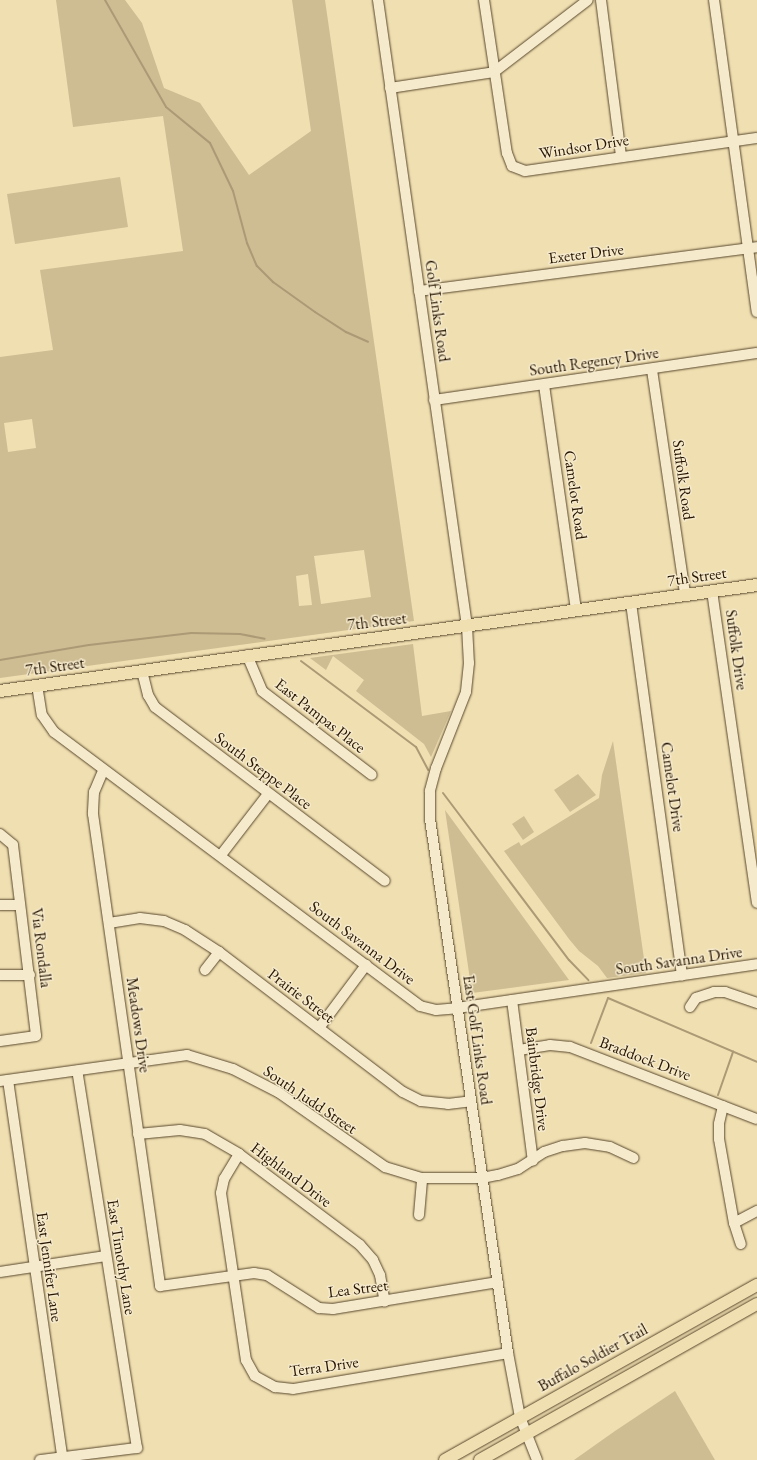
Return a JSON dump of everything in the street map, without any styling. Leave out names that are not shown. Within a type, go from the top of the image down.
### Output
[{"type":"main road","name":"7th Street","points":[[0,691],[247,655],[757,585]]},
{"type":"main road","name":"Buffalo Soldier Trail","points":[[445,1460],[757,1285]]},
{"type":"main road","name":"Buffalo Soldier Trail","points":[[480,1460],[757,1304]]},
{"type":"street","name":"Golf Links Road","points":[[378,0],[466,626]]},
{"type":"street","points":[[484,0],[494,72]]},
{"type":"street","points":[[390,88],[494,72],[588,0]]},
{"type":"street","points":[[600,0],[622,157]]},
{"type":"street","points":[[714,0],[734,141],[752,248],[757,312]]},
{"type":"street","name":"Windsor Drive","points":[[494,72],[507,153],[512,166],[525,172],[757,138]]},
{"type":"street","name":"Exeter Drive","points":[[419,291],[752,248]]},
{"type":"street","name":"South Regency Drive","points":[[434,400],[652,370],[708,359],[757,353]]},
{"type":"street","name":"Suffolk Road","points":[[652,370],[685,594]]},
{"type":"street","name":"Camelot Road","points":[[544,385],[576,610]]},
{"type":"street","name":"Suffolk Drive","points":[[712,591],[757,903]]},
{"type":"street","name":"Camelot Drive","points":[[631,603],[682,976]]},
{"type":"street","name":"East Golf Links Road","points":[[466,626],[469,663],[466,692],[436,768],[430,790],[430,819],[508,1353],[520,1417],[537,1460]]},
{"type":"street","name":"East Pampas Place","points":[[247,655],[262,691],[372,775]]},
{"type":"street","name":"South Steppe Place","points":[[142,671],[148,695],[155,707],[268,794],[385,881]]},
{"type":"street","name":"South Savanna Drive","points":[[37,685],[42,715],[46,724],[103,771],[221,855],[420,1006],[436,1010],[457,1008],[757,964]]},
{"type":"street","name":"Meadows Drive","points":[[103,771],[94,792],[93,814],[160,1286]]},
{"type":"street","points":[[221,855],[268,794]]},
{"type":"street","name":"Via Rondalla","points":[[0,834],[13,845],[30,975],[36,1036],[0,1041]]},
{"type":"street","points":[[0,905],[20,905]]},
{"type":"street","name":"Prairie Street","points":[[109,923],[140,918],[164,921],[185,930],[219,952],[403,1092],[415,1098],[448,1104],[471,1101]]},
{"type":"street","points":[[205,970],[219,952]]},
{"type":"street","points":[[319,1028],[366,965]]},
{"type":"street","points":[[0,975],[30,975]]},
{"type":"street","points":[[690,1007],[696,998],[714,992],[725,992],[757,1003]]},
{"type":"street","name":"Bainbridge Drive","points":[[512,1000],[533,1162]]},
{"type":"street","name":"Braddock Drive","points":[[518,1050],[550,1045],[570,1047],[757,1119]]},
{"type":"street","name":"South Judd Street","points":[[4,1081],[187,1055],[234,1069],[278,1092],[385,1167],[422,1178],[482,1178],[518,1169],[533,1162],[544,1152],[563,1146],[585,1143],[610,1147],[634,1158]]},
{"type":"street","name":"East Timothy Lane","points":[[62,1457],[137,1448],[77,1071]]},
{"type":"street","name":"East Jennifer Lane","points":[[4,1081],[62,1457]]},
{"type":"street","points":[[723,1106],[719,1124],[719,1139],[734,1223],[741,1244]]},
{"type":"street","name":"Highland Drive","points":[[138,1134],[180,1130],[205,1134],[238,1154],[360,1245],[373,1260],[380,1276],[385,1302]]},
{"type":"street","name":"Terra Drive","points":[[238,1154],[224,1179],[221,1193],[232,1276],[246,1360],[255,1376],[275,1387],[292,1389],[508,1353]]},
{"type":"street","points":[[419,1215],[422,1178]]},
{"type":"street","points":[[734,1223],[757,1211]]},
{"type":"street","points":[[0,1272],[106,1256]]},
{"type":"street","name":"Lea Street","points":[[160,1286],[254,1273],[268,1275],[319,1308],[333,1309],[385,1302],[498,1282]]},
{"type":"street","points":[[40,1460],[62,1457]]},
{"type":"shaded area","points":[[56,0],[125,0],[142,23],[164,88],[200,103],[249,175],[311,131],[292,0],[325,0],[414,621],[0,678],[0,357],[53,350],[40,270],[183,251],[163,116],[73,127]],"holes":[[[32,419],[36,448],[8,452],[4,423]],[[364,550],[371,597],[321,604],[314,556]],[[308,574],[312,605],[299,606],[296,576]]]},
{"type":"shaded area","points":[[120,177],[128,227],[15,244],[7,194]]},
{"type":"shaded area","points":[[413,644],[422,716],[451,711],[431,757],[424,744],[356,691],[364,680],[333,656],[326,670],[310,658]]},
{"type":"shaded area","points":[[613,741],[646,973],[607,978],[598,966],[579,951],[569,939],[504,851],[519,842],[521,846],[599,798],[602,775]]},
{"type":"shaded area","points":[[578,774],[596,795],[570,812],[554,790]]},
{"type":"shaded area","points":[[445,810],[569,980],[472,993]]},
{"type":"shaded area","points":[[524,816],[534,832],[523,840],[512,824]]},
{"type":"shaded area","points":[[675,1391],[715,1460],[574,1460],[615,1431]]},
{"type":"waterway","points":[[105,0],[166,107],[210,143],[233,191],[247,243],[257,266],[273,282],[315,312],[346,332],[368,342]]},
{"type":"waterway","points":[[0,660],[89,645],[191,633],[240,634],[265,639]]},
{"type":"waterway","points":[[301,661],[416,747],[428,770]]},
{"type":"waterway","points":[[443,793],[569,960],[588,980]]},
{"type":"waterway","points":[[591,1043],[608,998],[757,1062]]},
{"type":"waterway","points":[[718,1095],[733,1052]]}]
